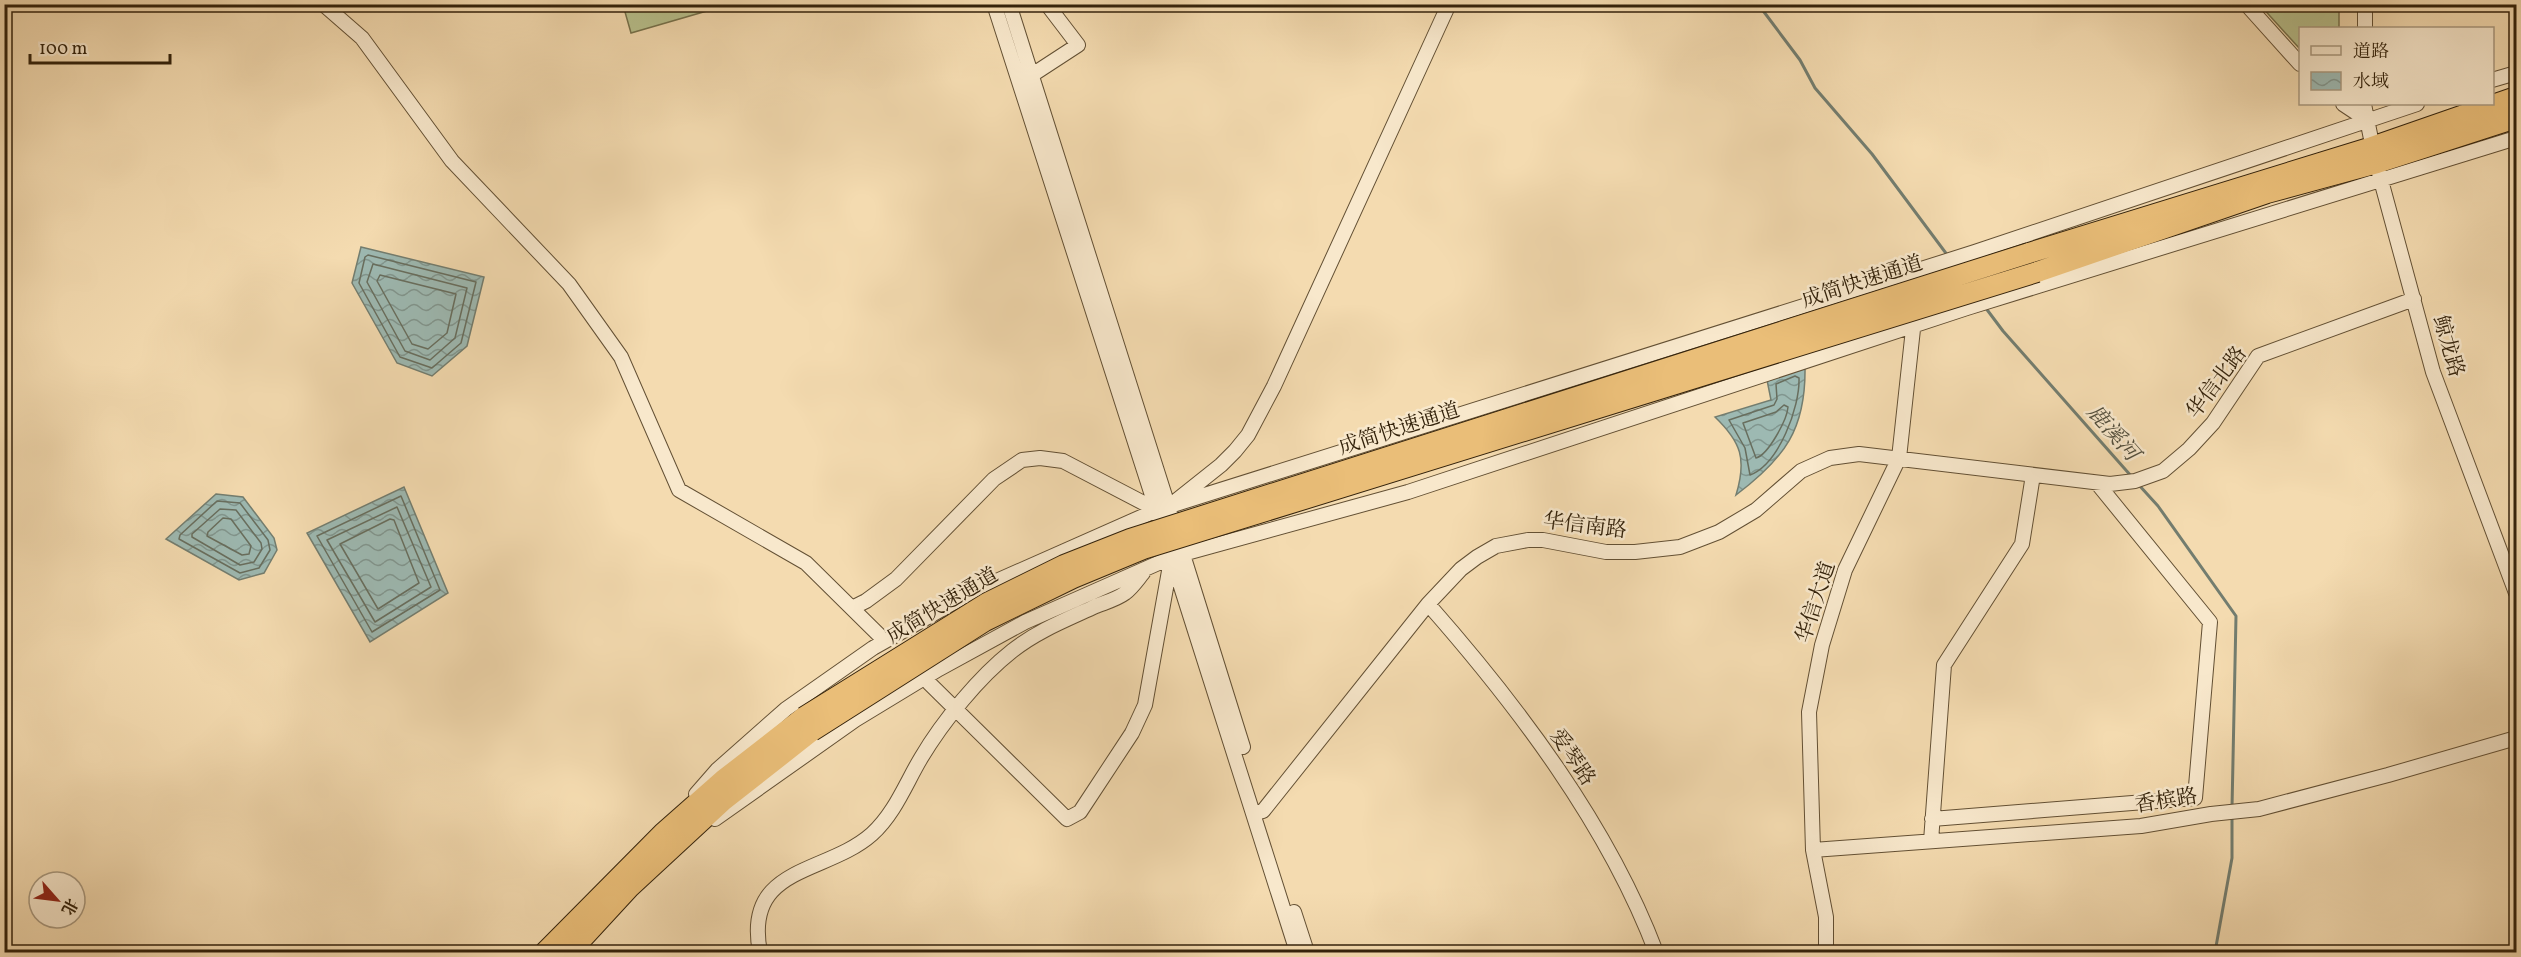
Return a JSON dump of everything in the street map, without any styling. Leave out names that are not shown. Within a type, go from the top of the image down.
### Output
[{"type":"highway","points":[[2376,163],[2517,97]]},
{"type":"highway","points":[[2376,163],[2517,118]]},
{"type":"highway","name":"成简快速通道","points":[[570,952],[663,833],[723,780],[987,603],[1064,565],[1130,539],[2029,253],[2376,163]]},
{"type":"highway","name":"成简快速通道","points":[[545,952],[624,883],[655,864],[808,724],[985,621],[1073,578],[1143,549],[2037,272],[2267,193],[2376,163]]},
{"type":"street","points":[[323,4],[362,38],[452,161],[569,284],[621,357],[679,490],[806,563],[854,607],[879,634]]},
{"type":"street","points":[[994,4],[1307,952]]},
{"type":"street","points":[[1009,4],[1162,508]]},
{"type":"street","points":[[1032,75],[1078,45],[1049,7],[1050,4]]},
{"type":"street","points":[[1162,508],[1221,465],[1248,435],[1274,386],[1449,4]]},
{"type":"street","points":[[2246,4],[2299,62]]},
{"type":"street","points":[[2365,4],[2365,27]]},
{"type":"street","points":[[2494,80],[2517,73]]},
{"type":"street","points":[[2344,105],[2367,120]]},
{"type":"street","name":"鲸龙路","points":[[2364,105],[2376,163],[2415,299],[2433,372],[2517,593]]},
{"type":"street","points":[[663,833],[717,770],[786,709],[873,648],[974,591],[1162,508],[1935,265],[2414,105]]},
{"type":"street","points":[[655,864],[855,720],[939,669],[1025,622],[1177,555],[1408,492],[1914,327],[2008,296],[2376,163],[2517,138]]},
{"type":"street","name":"华信大道","points":[[1826,952],[1826,918],[1813,850],[1809,712],[1822,645],[1845,570],[1899,458],[1914,327],[1910,273]]},
{"type":"street","name":"华信北路","points":[[2163,471],[2189,449],[2213,423],[2258,356],[2415,299]]},
{"type":"street","name":"华信南路","points":[[1259,812],[1428,604],[1461,569],[1496,546],[1543,540],[1606,552],[1680,547],[1719,532],[1756,510],[1801,471],[1830,458],[1859,454],[2103,484],[2135,481],[2163,471]]},
{"type":"street","points":[[854,607],[867,601],[896,579],[994,479],[1022,460],[1040,458],[1063,461],[1162,508]]},
{"type":"street","points":[[1931,841],[1944,665],[2022,544],[2032,475]]},
{"type":"street","points":[[1932,819],[2195,798],[2211,622],[2103,484]]},
{"type":"street","points":[[929,683],[1066,819],[1071,818],[1080,812],[1141,717],[1177,555]]},
{"type":"street","points":[[760,952],[756,931],[760,911],[771,891],[797,873],[845,851],[872,834],[891,812],[922,756],[983,679],[1014,650],[1042,631],[1126,592],[1146,569]]},
{"type":"street","name":"爱琴路","points":[[1428,604],[1555,765],[1593,826],[1656,952]]},
{"type":"street","name":"香槟路","points":[[1813,850],[2141,826],[2211,814],[2259,809],[2388,776],[2517,738]]},
{"type":"street","points":[[1259,812],[1297,952]]},
{"type":"green space","points":[[623,4],[731,4],[631,33],[623,5]]},
{"type":"green space","points":[[2260,5],[2339,5],[2339,27],[2299,27],[2299,48]]},
{"type":"water","points":[[361,247],[484,277],[467,346],[432,376],[397,363],[352,283]]},
{"type":"water","points":[[1805,367],[1802,408],[1789,440],[1780,455],[1768,468],[1736,495],[1741,471],[1739,452],[1731,435],[1715,417],[1771,400],[1767,380]]},
{"type":"water","points":[[404,487],[448,593],[370,642],[307,533]]},
{"type":"water","points":[[216,494],[243,497],[274,538],[277,550],[264,573],[239,580],[166,539]]},
{"type":"waterway","name":"鹿溪河","points":[[1758,4],[1800,60],[1815,88],[1872,154],[1948,256]]},
{"type":"waterway","name":"鹿溪河","points":[[1985,307],[2003,331],[2132,477]]},
{"type":"waterway","name":"鹿溪河","points":[[2138,484],[2158,506],[2236,616],[2232,808]]},
{"type":"waterway","name":"鹿溪河","points":[[2215,952],[2232,858],[2232,815]]}]
